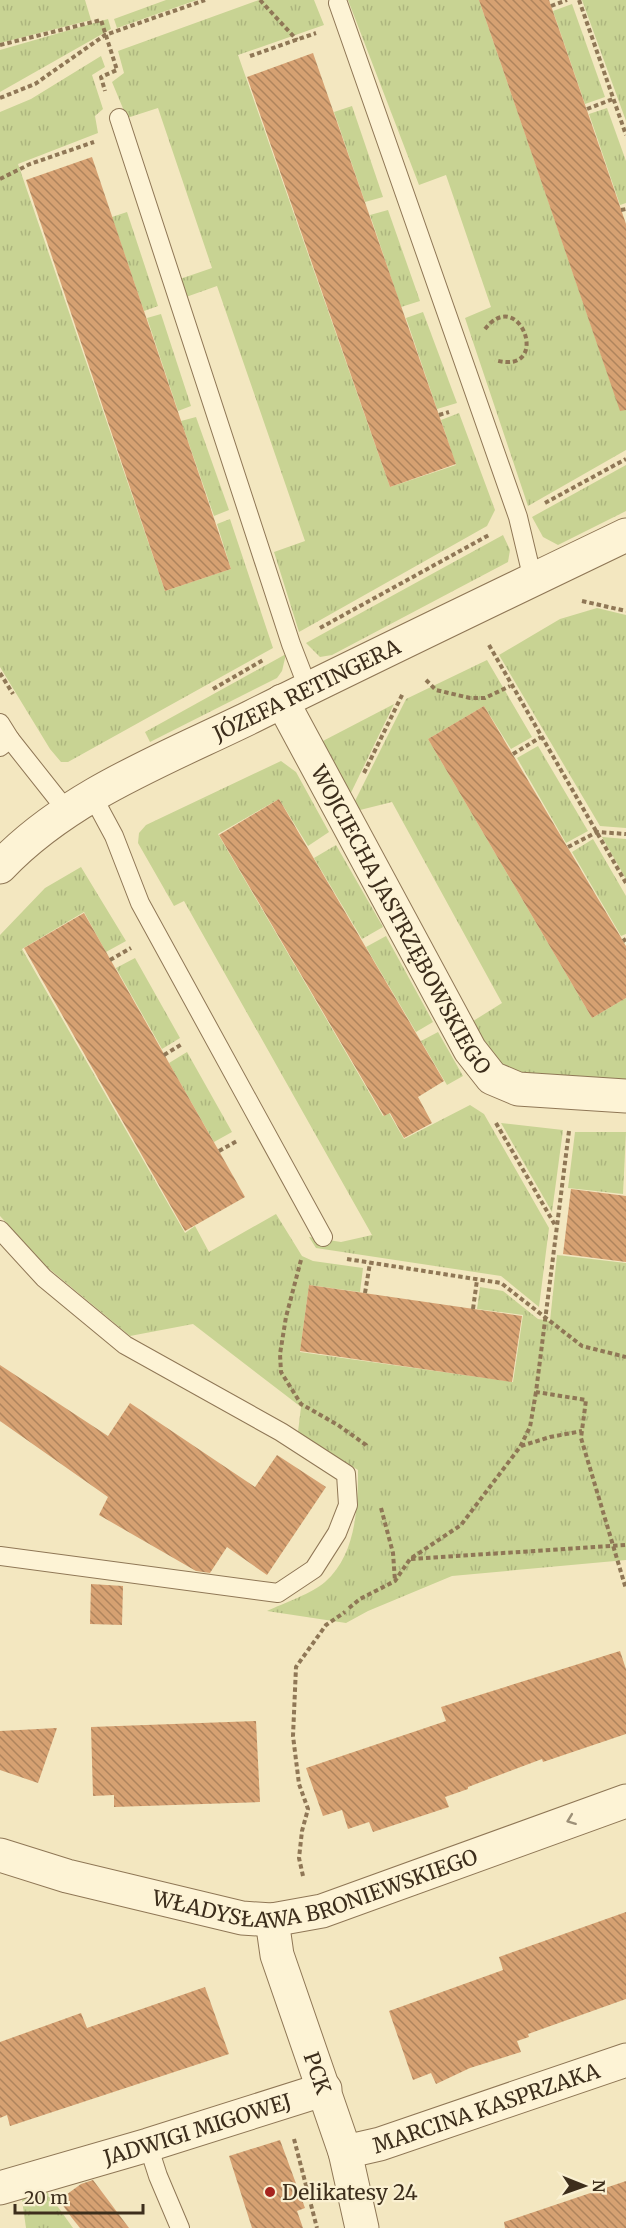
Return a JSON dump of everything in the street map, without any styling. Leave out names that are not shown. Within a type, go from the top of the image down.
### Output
[{"type":"street","name":"JÓZEFA RETINGERA","points":[[0,867],[21,845],[80,804],[295,695],[626,535]]},
{"type":"street","name":"WOJCIECHA JASTRZĘBOWSKIEGO","points":[[295,695],[340,808],[470,1050],[492,1078],[518,1089],[626,1096]]},
{"type":"street","name":"WŁADYSŁAWA BRONIEWSKIEGO","points":[[0,1855],[67,1876],[232,1916],[272,1920],[322,1911],[626,1801]]},
{"type":"street","name":"PCK","points":[[272,1920],[277,1955],[345,2152],[362,2228]]},
{"type":"street","name":"MARCINA KASPRZAKA","points":[[345,2152],[380,2144],[626,2060]]},
{"type":"street","name":"JADWIGI MIGOWEJ","points":[[0,2188],[148,2145],[325,2089]]},
{"type":"lane","points":[[338,3],[518,517],[533,580]]},
{"type":"lane","points":[[119,118],[291,644],[295,695]]},
{"type":"lane","points":[[0,723],[5,743],[80,804],[114,836],[140,903],[323,1237]]},
{"type":"lane","points":[[0,1230],[44,1278],[125,1345],[280,1432],[346,1474],[348,1505],[337,1533],[315,1569],[278,1593],[0,1556]]},
{"type":"lane","points":[[148,2145],[158,2176],[180,2228]]},
{"type":"path","points":[[0,98],[35,84],[105,35],[205,0]]},
{"type":"path","points":[[260,0],[297,40]]},
{"type":"path","points":[[551,6],[567,0]]},
{"type":"path","points":[[579,0],[626,135]]},
{"type":"path","points":[[0,45],[100,20],[117,70],[101,77],[107,98]]},
{"type":"path","points":[[250,56],[320,32]]},
{"type":"path","points":[[587,109],[613,99]]},
{"type":"path","points":[[0,179],[30,164],[106,138]]},
{"type":"path","points":[[508,318],[525,329],[525,354],[516,362],[505,363],[492,359],[484,351],[481,342],[484,330],[492,320],[508,318]]},
{"type":"path","points":[[463,358],[484,351]]},
{"type":"path","points":[[582,601],[626,611]]},
{"type":"path","points":[[488,644],[510,686],[626,883]]},
{"type":"path","points":[[426,680],[436,690],[470,698],[485,698],[510,686]]},
{"type":"path","points":[[340,808],[350,803],[403,693]]},
{"type":"path","points":[[513,754],[541,737]]},
{"type":"path","points":[[568,848],[597,832],[626,834]]},
{"type":"path","points":[[111,960],[136,945]]},
{"type":"path","points":[[164,1055],[189,1040]]},
{"type":"path","points":[[491,1114],[556,1227]]},
{"type":"path","points":[[304,1883],[299,1858],[302,1831],[308,1809],[299,1784],[293,1736],[296,1667],[326,1625],[360,1599],[395,1581],[410,1559],[461,1526],[520,1447],[530,1427],[536,1392],[570,1125]]},
{"type":"path","points":[[219,1151],[244,1138]]},
{"type":"path","points":[[302,1256],[286,1317],[280,1354],[281,1372],[301,1404],[338,1425]]},
{"type":"path","points":[[365,1293],[370,1263]]},
{"type":"path","points":[[473,1309],[477,1280]]},
{"type":"path","points":[[536,1392],[586,1400],[582,1431],[584,1446],[626,1589]]},
{"type":"path","points":[[520,1447],[550,1437],[582,1431]]},
{"type":"path","points":[[410,1559],[626,1545]]},
{"type":"path","points":[[292,2131],[317,2228]]},
{"type":"green space","points":[[0,0],[85,0],[91,20],[0,43]]},
{"type":"green space","points":[[166,0],[197,0],[117,28],[114,19]]},
{"type":"green space","points":[[259,0],[314,0],[324,25],[238,55],[390,487],[456,465],[441,420],[459,413],[495,510],[487,526],[299,632],[274,552],[305,541],[217,286],[186,297],[180,279],[212,268],[158,108],[127,118],[112,82],[124,73],[118,51]]},
{"type":"green space","points":[[348,0],[479,0],[610,381],[626,376],[626,450],[528,506],[465,318],[491,307],[446,175],[419,185]]},
{"type":"green space","points":[[582,0],[626,0],[626,121]]},
{"type":"green space","points":[[572,4],[605,97],[585,104],[553,11]]},
{"type":"green space","points":[[108,19],[111,29],[0,92],[0,50]]},
{"type":"green space","points":[[101,56],[105,67],[92,75],[103,109],[95,116],[98,133],[18,164],[165,591],[231,569],[217,524],[230,519],[273,648],[68,762],[61,762],[50,749],[0,667],[0,112],[31,99]]},
{"type":"green space","points":[[352,106],[383,197],[365,202],[334,112]]},
{"type":"green space","points":[[607,108],[626,161],[626,203],[620,205],[589,114]]},
{"type":"green space","points":[[388,210],[420,301],[401,307],[370,215]]},
{"type":"green space","points":[[127,212],[158,306],[144,311],[112,217]]},
{"type":"green space","points":[[423,312],[457,403],[437,409],[406,318]]},
{"type":"green space","points":[[161,314],[191,406],[178,411],[147,318]]},
{"type":"green space","points":[[196,417],[229,510],[214,516],[181,421]]},
{"type":"green space","points":[[626,465],[626,511],[558,545],[543,537],[532,517]]},
{"type":"green space","points":[[503,535],[510,550],[508,562],[332,655],[320,657],[306,643]]},
{"type":"green space","points":[[597,608],[626,615],[626,828],[600,826],[499,655],[560,619]]},
{"type":"green space","points":[[286,654],[282,671],[277,678],[150,742],[145,732]]},
{"type":"green space","points":[[487,660],[532,737],[511,749],[484,706],[428,739],[592,1018],[626,998],[626,1085],[535,1080],[490,1061],[470,1023],[502,1003],[392,802],[356,811],[351,809],[406,699]]},
{"type":"green space","points":[[394,704],[346,803],[321,742]]},
{"type":"green space","points":[[538,746],[588,831],[566,843],[517,758]]},
{"type":"green space","points":[[281,761],[296,772],[329,832],[308,846],[279,799],[218,834],[383,1116],[389,1113],[404,1139],[470,1105],[484,1114],[549,1228],[539,1307],[501,1276],[316,1248],[309,1237],[341,1242],[372,1235],[184,901],[174,906],[138,843],[139,833],[146,825]]},
{"type":"green space","points":[[602,837],[626,839],[626,879]]},
{"type":"green space","points":[[593,839],[626,896],[626,934],[621,936],[572,852]]},
{"type":"green space","points":[[336,845],[383,927],[362,939],[314,858]]},
{"type":"green space","points":[[81,867],[126,941],[106,952],[84,912],[22,949],[185,1233],[195,1226],[209,1252],[276,1214],[302,1256],[313,1261],[363,1268],[360,1292],[309,1285],[300,1352],[513,1382],[523,1315],[477,1309],[480,1287],[503,1291],[538,1319],[550,1321],[557,1255],[626,1263],[626,1560],[452,1576],[368,1611],[346,1623],[267,1611],[313,1590],[335,1571],[343,1558],[353,1530],[358,1470],[298,1432],[301,1407],[193,1324],[130,1336],[47,1267],[0,1216],[0,935],[45,888]]},
{"type":"green space","points":[[386,936],[433,1022],[416,1032],[366,947]]},
{"type":"green space","points":[[135,958],[180,1038],[162,1049],[116,968]]},
{"type":"green space","points":[[438,1032],[463,1076],[447,1085],[421,1041]]},
{"type":"green space","points":[[187,1052],[232,1132],[214,1142],[169,1063]]},
{"type":"green space","points":[[501,1123],[563,1130],[552,1212]]},
{"type":"green space","points":[[575,1132],[626,1132],[623,1194],[568,1188]]},
{"type":"green space","points":[[43,2186],[73,2228],[26,2228],[21,2193]]},
{"type":"building","points":[[479,0],[549,0],[626,224],[626,410],[620,411]]},
{"type":"building","points":[[313,53],[456,464],[390,487],[247,77]]},
{"type":"building","points":[[92,157],[231,569],[165,591],[26,180]]},
{"type":"building","points":[[484,706],[626,946],[626,998],[592,1018],[428,739]]},
{"type":"building","points":[[279,799],[444,1081],[418,1097],[432,1123],[404,1138],[390,1113],[384,1116],[219,835]]},
{"type":"building","points":[[84,913],[245,1197],[185,1231],[24,948]]},
{"type":"building","points":[[571,1189],[626,1196],[626,1262],[563,1254]]},
{"type":"building","points":[[309,1285],[522,1316],[512,1382],[300,1351]]},
{"type":"building","points":[[0,1365],[108,1436],[130,1403],[255,1487],[277,1455],[326,1487],[267,1575],[227,1547],[210,1573],[196,1571],[99,1515],[108,1497],[0,1421]]},
{"type":"building","points":[[91,1584],[123,1586],[122,1625],[90,1624]]},
{"type":"building","points":[[620,1651],[626,1669],[626,1734],[543,1762],[542,1759],[468,1787],[468,1789],[445,1797],[449,1807],[373,1832],[369,1822],[348,1829],[342,1810],[323,1816],[306,1768],[446,1721],[441,1707]]},
{"type":"building","points":[[256,1721],[260,1802],[114,1807],[114,1795],[93,1796],[91,1727]]},
{"type":"building","points":[[57,1728],[38,1783],[0,1770],[0,1731]]},
{"type":"building","points":[[626,1912],[626,1999],[528,2034],[529,2037],[517,2041],[521,2052],[470,2068],[436,2084],[431,2073],[413,2080],[389,2011],[503,1970],[499,1957]]},
{"type":"building","points":[[205,1987],[229,2054],[10,2126],[7,2115],[0,2118],[0,2042],[81,2013],[87,2028]]},
{"type":"building","name":"Delikatesy 24","points":[[280,2140],[305,2208],[297,2211],[303,2228],[252,2228],[229,2156]]},
{"type":"building","points":[[93,2180],[129,2228],[80,2228],[72,2218],[59,2200],[81,2184]]},
{"type":"building","points":[[626,2181],[626,2228],[505,2228],[504,2222]]},
{"type":"place","name":"Delikatesy 24","points":[[270,2192]]}]
